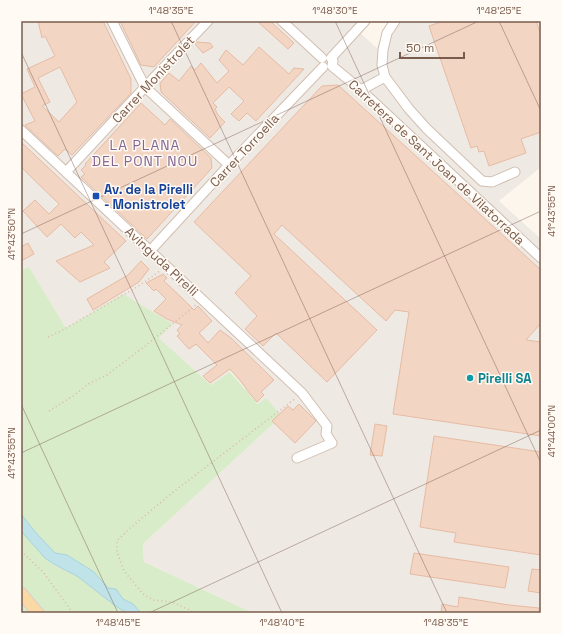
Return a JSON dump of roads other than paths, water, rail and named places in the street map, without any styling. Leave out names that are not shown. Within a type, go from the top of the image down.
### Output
[{"type":"main road","points":[[21,593],[38,613]]},
{"type":"street","points":[[112,21],[145,87],[229,165]]},
{"type":"street","name":"Carrer Monistrolet","points":[[66,172],[208,21]]},
{"type":"street","name":"Carretera de Sant Joan de Vilatorrada","points":[[282,21],[327,62],[361,90],[541,258]]},
{"type":"street","name":"Carrer Torroella","points":[[150,251],[365,21]]},
{"type":"street","points":[[395,21],[386,33],[382,65],[385,77],[409,108],[427,129],[482,181],[492,182],[515,172]]},
{"type":"street","points":[[361,90],[385,77]]},
{"type":"street","name":"Avinguda Pirelli","points":[[21,130],[302,393],[327,426],[326,434],[332,443],[297,458]]},
{"type":"water","points":[[21,514],[55,553],[67,555],[94,572],[108,588],[116,589],[123,599],[133,604],[141,613],[127,613],[77,576],[45,558],[21,531]]},
{"type":"place","name":"Av. de la Pirelli - Monistrolet","points":[[96,196]]},
{"type":"place","name":"Pirelli SA","points":[[470,378]]},
{"type":"district","name":"LA PLANA DEL PONT NOU","points":[[145,154]]}]
